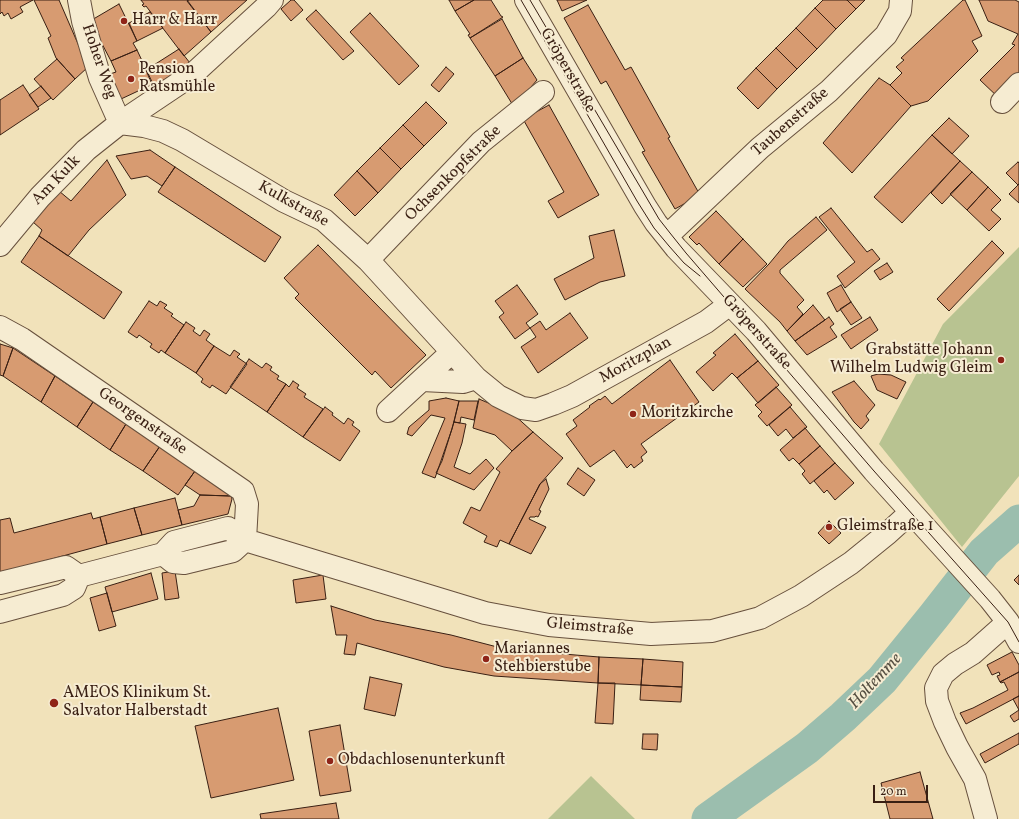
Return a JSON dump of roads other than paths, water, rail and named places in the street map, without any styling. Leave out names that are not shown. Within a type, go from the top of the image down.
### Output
[{"type":"street","name":"Hoher Weg","points":[[78,0],[100,78],[120,123]]},
{"type":"street","name":"Am Kulk","points":[[0,245],[40,197],[86,150],[120,123],[193,74],[272,0]]},
{"type":"street","name":"Gröperstraße","points":[[526,0],[644,206],[666,236],[756,331],[874,471],[990,599],[1008,622],[1019,642]]},
{"type":"street","name":"Taubenstraße","points":[[666,236],[760,148],[828,91],[886,35],[900,11],[901,0]]},
{"type":"street","points":[[1002,102],[1019,84]]},
{"type":"street","name":"Ochsenkopfstraße","points":[[368,260],[481,142],[544,92]]},
{"type":"street","name":"Kulkstraße","points":[[120,123],[144,126],[163,131],[182,140],[284,202],[324,220],[368,260],[476,378],[498,396],[522,408],[536,410]]},
{"type":"street","name":"Moritzplan","points":[[536,410],[572,396],[706,322],[730,304]]},
{"type":"street","name":"Georgenstraße","points":[[0,327],[22,339],[243,491],[247,504],[245,540]]},
{"type":"street","points":[[388,412],[452,352]]},
{"type":"street","points":[[422,380],[463,382],[476,378]]},
{"type":"street","name":"Gleimstraße","points":[[245,540],[484,613],[549,625],[652,634],[712,631],[760,618],[801,596],[851,563],[911,512]]},
{"type":"street","points":[[0,583],[66,567],[79,576],[163,554],[173,562],[184,563],[233,550],[245,540]]},
{"type":"street","points":[[0,612],[63,595],[74,588],[79,576]]},
{"type":"street","points":[[986,819],[975,779],[945,722],[937,702],[936,688],[943,674],[955,664],[973,653],[1008,622]]},
{"type":"waterway","name":"Holtemme","points":[[708,819],[807,748],[843,717],[882,680],[984,552],[1019,521]]},
{"type":"tram line","points":[[521,0],[654,228],[684,263],[700,276]]},
{"type":"tram line","points":[[530,0],[659,219],[686,253],[874,471],[1008,622],[1019,642]]},
{"type":"place","name":"Harr & Harr","points":[[124,21]]},
{"type":"place","name":"Pension Ratsmühle","points":[[131,79]]},
{"type":"place","name":"Grabstätte Johann Wilhelm Ludwig Gleim","points":[[1001,360]]},
{"type":"place","name":"Moritzkirche","points":[[633,414]]},
{"type":"place","name":"Gleimstraße 1","points":[[829,527]]},
{"type":"place","name":"Mariannes Stehbierstube","points":[[486,659]]},
{"type":"place","name":"AMEOS Klinikum St. Salvator Halberstadt","points":[[54,703]]},
{"type":"place","name":"Obdachlosenunterkunft","points":[[330,761]]}]
